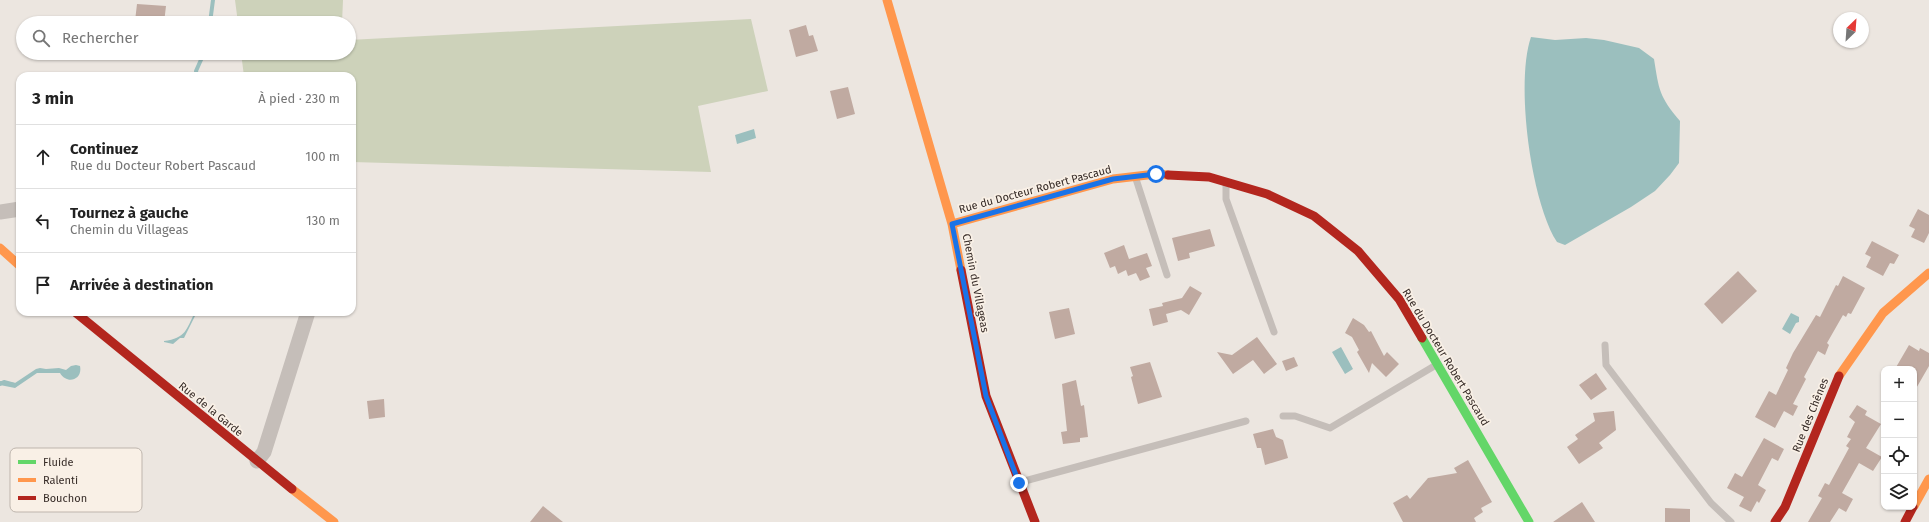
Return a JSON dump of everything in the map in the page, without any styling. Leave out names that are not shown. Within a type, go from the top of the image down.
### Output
[{"type":"street","name":"Chemin du Villageas","points":[[887,0],[952,224],[986,396],[1035,522]]},
{"type":"street","name":"Rue du Docteur Robert Pascaud","points":[[952,224],[1113,179],[1156,174],[1202,177],[1226,182],[1267,194],[1314,216],[1358,251],[1399,299],[1529,522]]},
{"type":"street","points":[[0,212],[16,210]]},
{"type":"street","points":[[0,248],[16,262]]},
{"type":"street","name":"Rue des Chênes","points":[[1775,522],[1785,507],[1837,379],[1883,313],[1929,273]]},
{"type":"street","name":"Rue de la Garde","points":[[80,316],[257,462],[334,522]]},
{"type":"street","points":[[257,462],[264,452],[307,316]]},
{"type":"street","points":[[1917,501],[1929,479]]},
{"type":"street","points":[[1905,522],[1912,510]]},
{"type":"lane","points":[[1136,176],[1167,275]]},
{"type":"lane","points":[[1226,182],[1226,199],[1274,332]]},
{"type":"lane","points":[[1605,345],[1606,365],[1711,503],[1731,522]]},
{"type":"lane","points":[[1283,416],[1295,416],[1330,428],[1438,364]]},
{"type":"lane","points":[[1019,483],[1246,422]]},
{"type":"green space","points":[[235,0],[343,0],[342,16],[237,16]]},
{"type":"green space","points":[[751,19],[768,91],[698,106],[711,172],[356,162],[356,72],[243,72],[242,60],[356,60],[356,40]]},
{"type":"water","points":[[1531,37],[1555,40],[1586,38],[1604,40],[1639,48],[1654,59],[1661,92],[1664,99],[1680,121],[1679,163],[1670,175],[1655,191],[1631,207],[1565,245],[1557,242],[1548,224],[1533,172],[1528,142],[1525,112],[1525,83],[1526,57]]},
{"type":"water","points":[[754,129],[756,138],[737,144],[735,135]]},
{"type":"water","points":[[1791,313],[1799,317],[1799,322],[1796,323],[1790,334],[1782,329]]},
{"type":"water","points":[[193,316],[195,316],[184,338],[180,338],[173,344],[164,342],[177,338],[187,328]]},
{"type":"water","points":[[1341,347],[1353,369],[1345,374],[1332,352]]},
{"type":"water","points":[[71,366],[80,366],[80,371],[77,378],[74,379],[66,379],[60,373],[37,373],[15,388],[0,385],[0,381],[15,383],[36,369],[59,368],[66,370]]},
{"type":"building","points":[[137,4],[166,6],[165,16],[136,16]]},
{"type":"building","points":[[806,25],[809,36],[813,35],[818,51],[796,57],[789,30]]},
{"type":"building","points":[[848,87],[855,114],[837,119],[830,91]]},
{"type":"building","points":[[1918,209],[1929,215],[1929,233],[1924,243],[1911,237],[1915,229],[1909,226]]},
{"type":"building","points":[[1210,229],[1215,246],[1189,253],[1190,258],[1178,261],[1172,238]]},
{"type":"building","points":[[1872,241],[1899,255],[1894,264],[1890,263],[1883,276],[1866,267],[1871,257],[1865,254]]},
{"type":"building","points":[[1124,245],[1129,259],[1147,253],[1152,266],[1146,268],[1150,277],[1140,281],[1136,273],[1128,276],[1126,270],[1118,274],[1115,266],[1110,268],[1104,253]]},
{"type":"building","points":[[1738,271],[1757,291],[1722,324],[1704,304]]},
{"type":"building","points":[[1843,276],[1865,288],[1851,314],[1848,313],[1846,317],[1843,315],[1827,343],[1829,345],[1825,355],[1818,351],[1804,377],[1806,379],[1793,404],[1798,406],[1793,416],[1784,411],[1775,428],[1755,417],[1769,391],[1776,395],[1788,370],[1786,368],[1793,353],[1816,315],[1820,317],[1836,285],[1838,286]]},
{"type":"building","points":[[1190,286],[1202,293],[1189,315],[1181,310],[1166,314],[1168,322],[1153,326],[1149,309],[1163,306],[1162,303],[1182,298]]},
{"type":"building","points":[[1069,308],[1075,334],[1055,339],[1049,312]]},
{"type":"building","points":[[1353,318],[1364,325],[1369,332],[1371,331],[1384,356],[1387,352],[1399,364],[1386,377],[1372,363],[1369,373],[1357,352],[1359,350],[1352,337],[1345,333]]},
{"type":"building","points":[[1257,337],[1277,364],[1264,374],[1253,360],[1233,374],[1217,352],[1232,355]]},
{"type":"building","points":[[1909,345],[1919,351],[1920,348],[1929,353],[1929,366],[1917,387],[1917,366],[1897,366]]},
{"type":"building","points":[[1294,357],[1298,366],[1286,371],[1282,361]]},
{"type":"building","points":[[1150,362],[1162,397],[1138,404],[1130,367]]},
{"type":"building","points":[[1596,373],[1607,389],[1591,400],[1579,385]]},
{"type":"building","points":[[1076,380],[1081,406],[1084,405],[1088,437],[1080,438],[1080,442],[1063,444],[1061,432],[1067,431],[1062,384]]},
{"type":"building","points":[[384,399],[385,417],[369,419],[367,401]]},
{"type":"building","points":[[1857,405],[1867,411],[1865,415],[1881,424],[1866,448],[1881,456],[1881,459],[1873,471],[1859,463],[1842,493],[1853,499],[1846,512],[1839,508],[1830,522],[1808,522],[1822,498],[1818,496],[1825,483],[1829,485],[1849,448],[1846,446],[1851,439],[1847,437],[1855,422],[1849,417]]},
{"type":"building","points":[[1614,411],[1616,430],[1599,443],[1603,448],[1579,464],[1567,447],[1578,439],[1575,435],[1595,421],[1593,413]]},
{"type":"building","points":[[1273,429],[1276,437],[1283,440],[1288,458],[1265,465],[1261,448],[1257,448],[1253,434]]},
{"type":"building","points":[[1764,438],[1784,449],[1778,461],[1772,458],[1758,485],[1766,490],[1759,503],[1757,501],[1751,512],[1739,506],[1744,497],[1727,488],[1735,473],[1742,477]]},
{"type":"building","points":[[1468,460],[1492,502],[1481,508],[1483,512],[1474,518],[1476,522],[1403,522],[1393,503],[1407,495],[1410,499],[1428,478],[1457,473],[1454,468]]},
{"type":"building","points":[[1582,502],[1595,522],[1553,522]]},
{"type":"building","points":[[543,506],[563,522],[530,522]]},
{"type":"building","points":[[1665,508],[1690,509],[1690,522],[1665,522]]},
{"type":"waterway","points":[[211,16],[213,0]]},
{"type":"waterway","points":[[196,72],[201,60]]},
{"type":"waterway","points":[[0,384],[4,382],[15,385]]},
{"type":"traffic: fast","points":[[1422,338],[1529,522]]},
{"type":"traffic: slow","points":[[887,0],[952,224],[961,270]]},
{"type":"traffic: slow","points":[[952,224],[1113,179],[1156,174],[1168,175]]},
{"type":"traffic: slow","points":[[0,248],[16,262]]},
{"type":"traffic: slow","points":[[1839,376],[1883,313],[1929,273]]},
{"type":"traffic: slow","points":[[1917,501],[1929,479]]},
{"type":"traffic: slow","points":[[292,489],[334,522]]},
{"type":"traffic: jam","points":[[1168,175],[1209,177],[1267,194],[1314,216],[1358,251],[1399,299],[1422,338]]},
{"type":"traffic: jam","points":[[961,270],[986,396],[1035,522]]},
{"type":"traffic: jam","points":[[80,316],[292,489]]},
{"type":"traffic: jam","points":[[1775,522],[1785,507],[1839,376]]},
{"type":"traffic: jam","points":[[1905,522],[1911,510]]},
{"type":"route","points":[[1019,483],[986,396],[952,224],[1113,179],[1156,174]]}]
